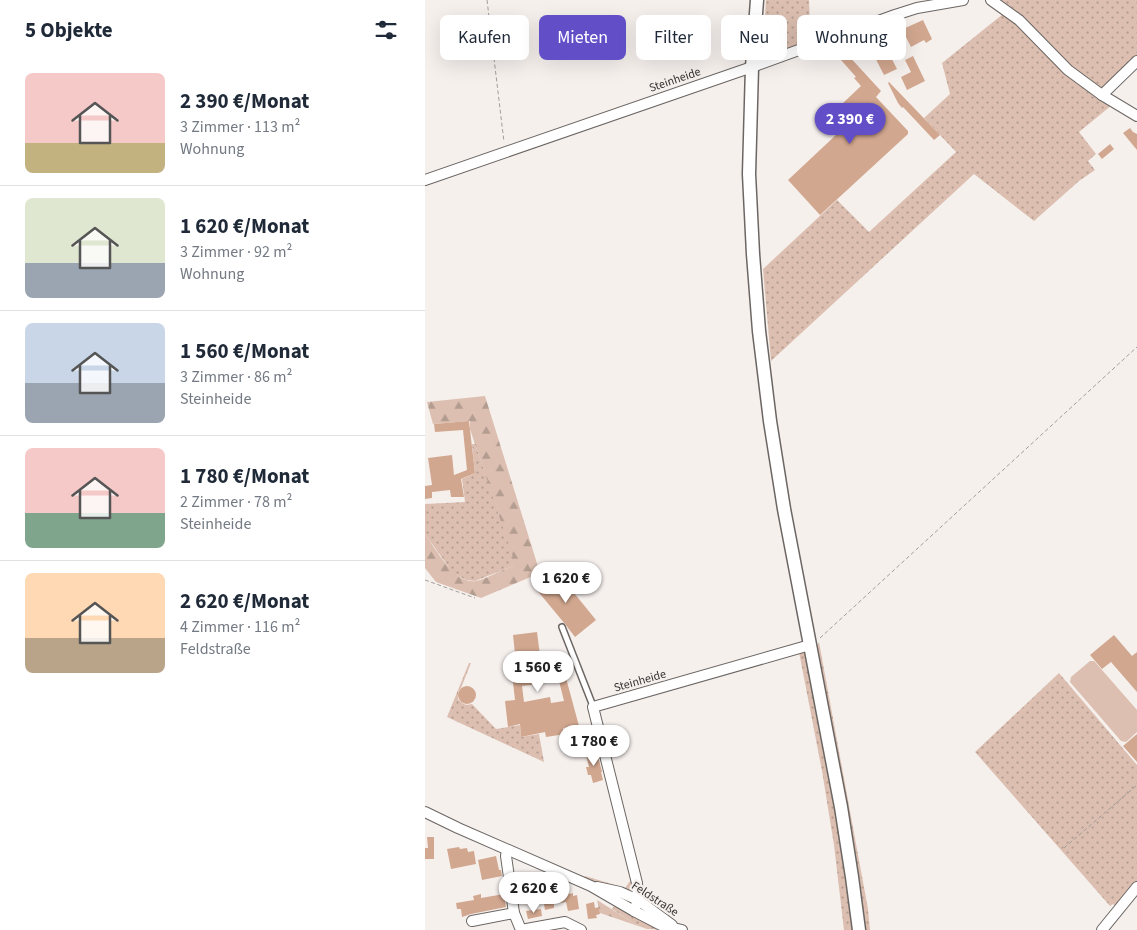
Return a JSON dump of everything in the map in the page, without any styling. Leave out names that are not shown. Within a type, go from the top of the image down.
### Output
[{"type":"street","points":[[757,0],[752,67],[749,174],[759,331],[783,508],[841,807],[859,930]]},
{"type":"street","name":"Steinheide","points":[[425,180],[752,67],[895,15],[917,8],[963,0]]},
{"type":"street","points":[[991,0],[1019,20],[1068,70],[1102,95],[1137,116]]},
{"type":"street","points":[[1102,95],[1137,61]]},
{"type":"street","name":"Steinheide","points":[[593,707],[810,645]]},
{"type":"street","points":[[593,707],[637,883],[638,900],[634,911]]},
{"type":"street","name":"Feldstraße","points":[[425,813],[591,886],[661,925],[680,929]]},
{"type":"street","points":[[507,850],[506,856],[514,914],[521,930],[565,922],[581,930]]},
{"type":"street","name":"Feldstraße","points":[[591,886],[620,892],[638,900],[680,929]]},
{"type":"street","points":[[1102,930],[1137,888]]},
{"type":"street","points":[[472,921],[514,914]]},
{"type":"lane","points":[[562,626],[593,707]]},
{"type":"path","points":[[487,0],[506,153]]},
{"type":"path","points":[[810,645],[817,641],[1137,346]]},
{"type":"path","points":[[425,580],[475,598]]},
{"type":"path","points":[[1064,848],[1137,785]]},
{"type":"green space","points":[[766,0],[809,0],[810,15],[797,15],[797,46],[787,50],[787,15],[765,15]]},
{"type":"green space","points":[[997,0],[1137,0],[1137,59],[1102,88],[1073,67],[1022,17]]},
{"type":"green space","points":[[1003,14],[1112,105],[1079,132],[1096,154],[1088,161],[1095,170],[1079,181],[1034,221],[974,174],[771,361],[763,269],[837,200],[869,232],[956,152],[924,118],[950,94],[942,63]]},
{"type":"green space","points":[[485,396],[540,573],[481,598],[436,582],[425,568],[425,534],[447,565],[468,581],[485,578],[513,566],[515,563],[470,429],[470,421],[433,424],[427,402]]},
{"type":"green space","points":[[472,444],[475,444],[516,563],[513,566],[475,581],[466,580],[453,573],[425,534],[425,504],[465,502],[462,479],[475,473]]},
{"type":"green space","points":[[819,642],[868,909],[870,930],[865,930],[850,824],[816,648]]},
{"type":"green space","points":[[799,652],[806,652],[844,846],[853,930],[844,930],[834,845]]},
{"type":"green space","points":[[1090,661],[1095,662],[1137,710],[1137,732],[1126,742],[1121,741],[1070,682],[1071,677]]},
{"type":"green space","points":[[469,663],[471,663],[458,692],[458,699],[464,704],[472,704],[496,729],[520,725],[521,737],[539,734],[544,762],[447,717]]},
{"type":"green space","points":[[1059,673],[1137,765],[1137,883],[1117,908],[1113,904],[1110,906],[975,752]]},
{"type":"green space","points":[[585,876],[625,888],[633,877],[633,886],[628,891],[584,880]]},
{"type":"green space","points":[[597,900],[632,922],[647,929],[600,913]]},
{"type":"green space","points":[[615,905],[674,930],[647,929],[612,909]]},
{"type":"building","points":[[923,20],[932,39],[926,43],[924,40],[911,47],[906,37],[906,28]]},
{"type":"building","points":[[913,56],[925,81],[907,90],[901,77],[911,72],[906,60]]},
{"type":"building","points":[[841,60],[853,60],[881,91],[876,97],[908,131],[908,134],[820,215],[788,180],[837,134],[824,121],[861,86],[854,78],[856,77]]},
{"type":"building","points":[[876,60],[892,60],[897,69],[884,75]]},
{"type":"building","points":[[889,82],[940,135],[934,140],[902,108]]},
{"type":"building","points":[[1130,128],[1137,134],[1137,150],[1123,133]]},
{"type":"building","points":[[1110,144],[1114,149],[1102,159],[1098,154]]},
{"type":"building","points":[[469,421],[475,473],[461,479],[464,497],[451,497],[450,490],[432,492],[432,498],[425,499],[425,486],[432,485],[428,458],[452,455],[454,475],[467,470],[463,430],[435,432],[434,424]]},
{"type":"building","points":[[557,572],[596,620],[575,637],[536,589]]},
{"type":"building","points":[[537,632],[541,663],[543,662],[547,683],[522,686],[524,702],[550,697],[551,703],[564,701],[554,661],[561,660],[579,726],[563,728],[564,733],[559,735],[546,737],[545,732],[521,737],[520,724],[508,727],[505,701],[515,700],[512,674],[517,673],[513,635]]},
{"type":"building","points":[[1114,635],[1132,656],[1137,652],[1137,692],[1111,662],[1102,669],[1090,655]]},
{"type":"building","points":[[467,686],[473,689],[476,695],[473,701],[467,704],[461,701],[458,695],[461,689]]},
{"type":"building","points":[[1137,734],[1137,762],[1123,746]]},
{"type":"building","points":[[597,752],[603,780],[593,783],[586,767],[589,767],[586,755]]},
{"type":"building","points":[[427,837],[434,837],[434,859],[425,859],[425,848],[428,848]]},
{"type":"building","points":[[459,847],[460,849],[467,848],[468,852],[474,851],[476,864],[451,869],[447,849]]},
{"type":"building","points":[[496,856],[502,876],[482,880],[478,860]]},
{"type":"building","points":[[532,877],[533,885],[546,883],[550,885],[552,895],[563,893],[565,890],[570,894],[573,893],[573,896],[577,895],[579,909],[568,911],[566,902],[554,904],[554,908],[545,910],[542,891],[519,895],[516,880]]},
{"type":"building","points":[[481,894],[481,898],[504,894],[506,907],[462,917],[461,909],[457,909],[456,903],[474,900],[473,896]]},
{"type":"building","points":[[594,902],[595,908],[599,907],[600,914],[596,915],[597,918],[588,919],[586,904]]},
{"type":"building","points":[[541,909],[542,916],[528,919],[526,911]]}]
